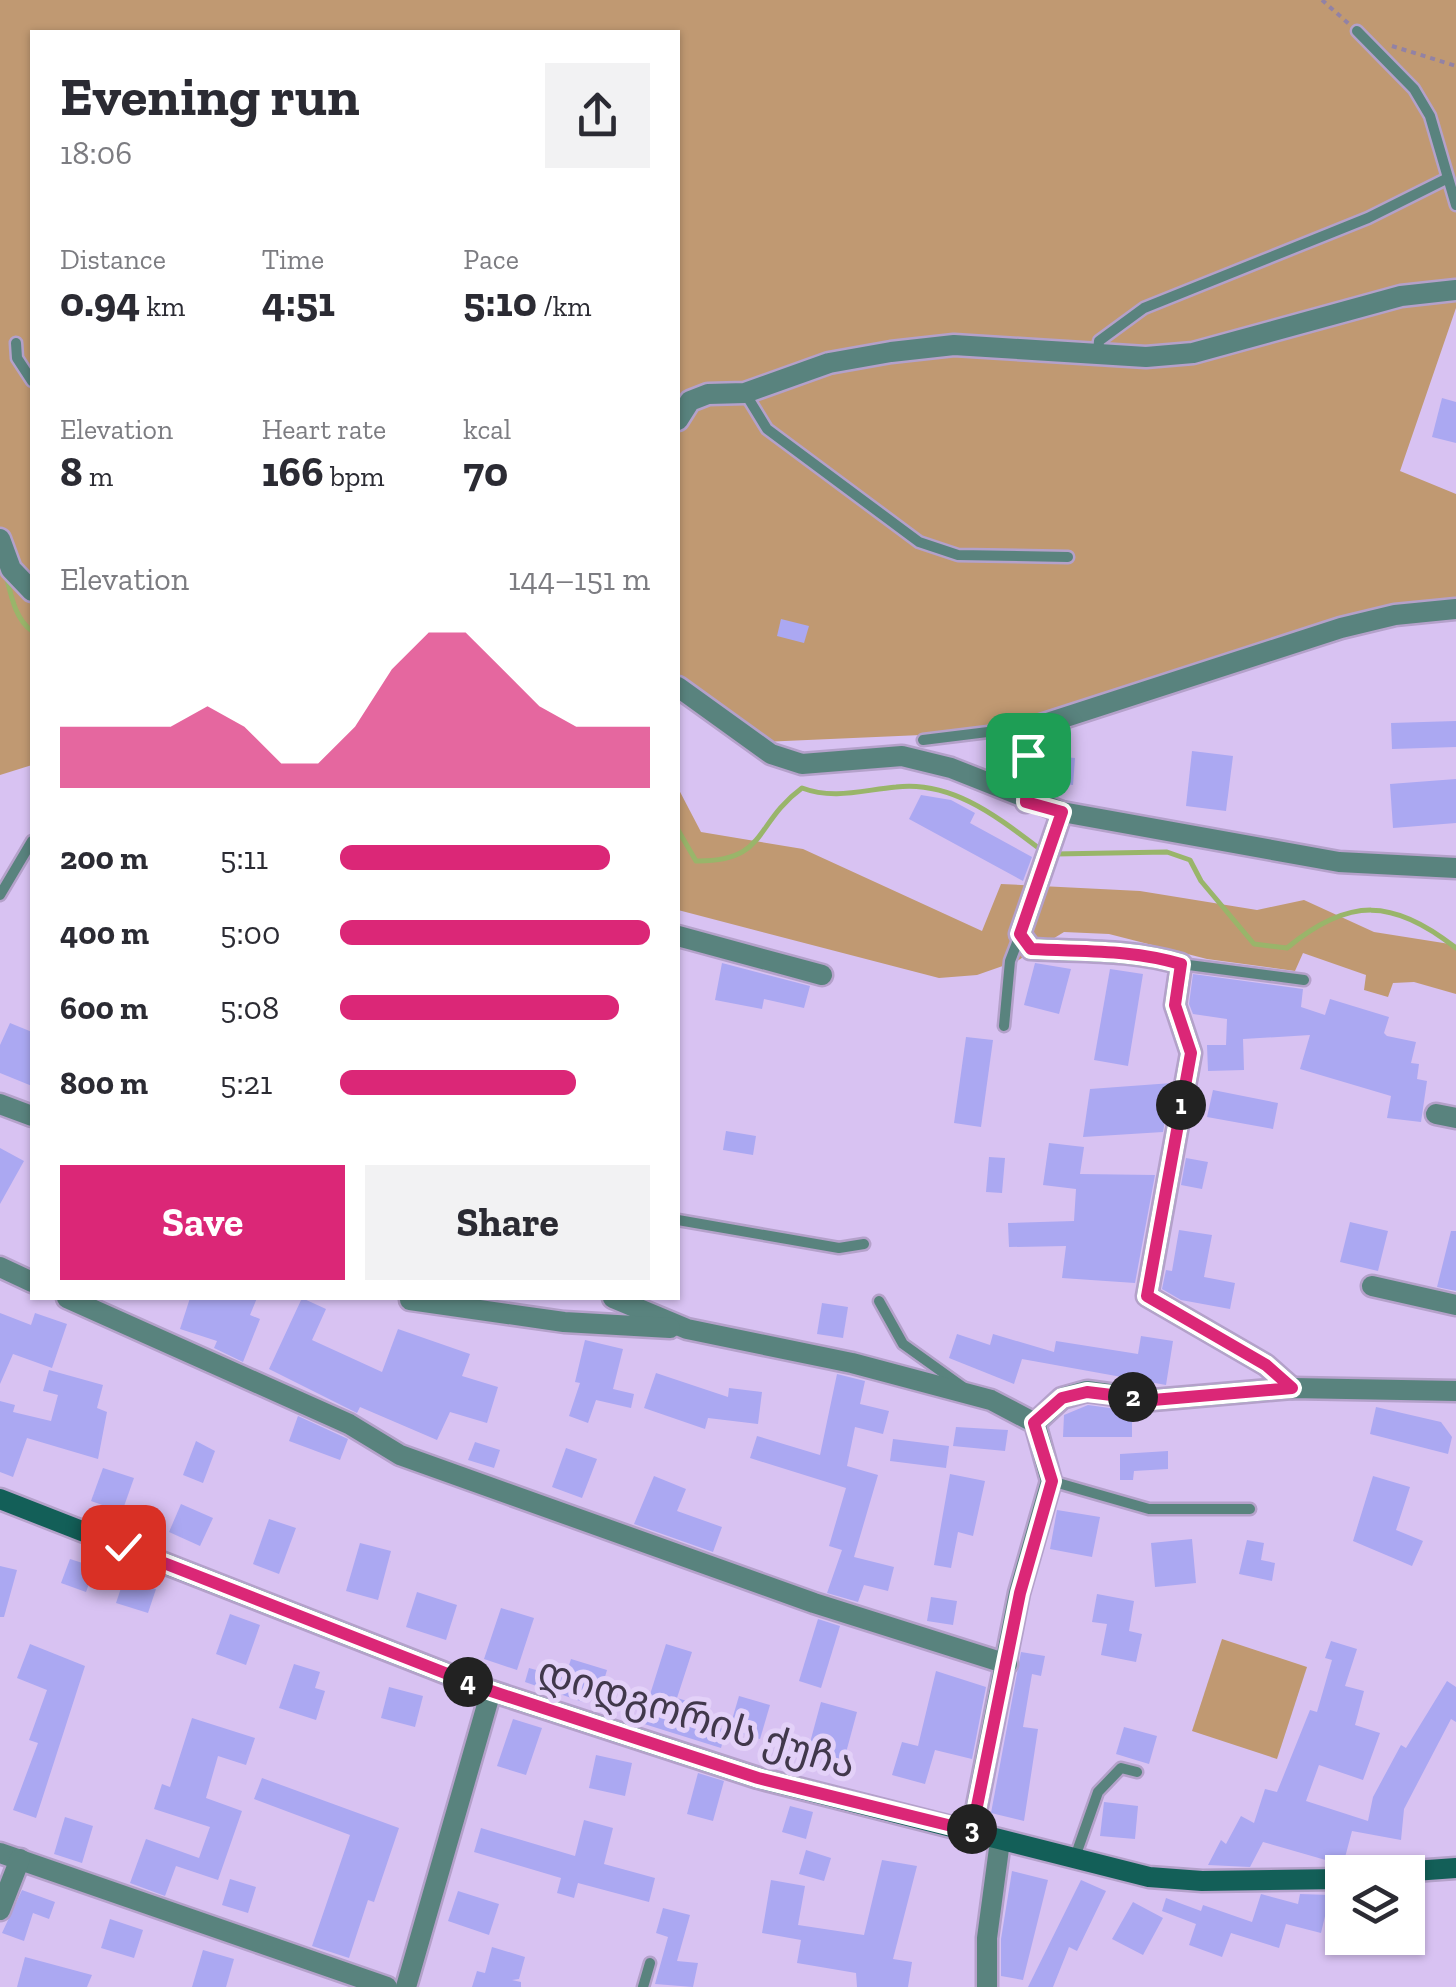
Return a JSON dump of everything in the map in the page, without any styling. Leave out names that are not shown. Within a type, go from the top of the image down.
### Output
[{"type":"street","points":[[680,417],[690,401],[708,394],[745,394],[828,363],[891,352],[954,345],[1098,354],[1193,353],[1400,296],[1456,290]]},
{"type":"street","points":[[0,538],[11,569],[30,590]]},
{"type":"street","points":[[1026,802],[1028,755],[1038,726],[1341,628],[1395,615],[1456,609]]},
{"type":"street","points":[[680,688],[771,754],[802,764],[902,756],[951,768],[1026,802],[1062,812],[1339,862],[1456,868]]},
{"type":"street","points":[[1062,812],[1020,934],[1031,949],[1100,948],[1147,954],[1181,964],[1175,1005],[1191,1053],[1147,1296],[1266,1365],[1292,1388]]},
{"type":"street","points":[[680,937],[822,974]]},
{"type":"street","points":[[0,1104],[30,1115]]},
{"type":"street","points":[[0,1268],[30,1281]]},
{"type":"street","points":[[1372,1286],[1456,1306]]},
{"type":"street","points":[[71,1300],[350,1424],[400,1455],[814,1604],[1007,1664]]},
{"type":"street","points":[[410,1300],[564,1322],[688,1329],[852,1363],[976,1396],[1034,1423],[1052,1481],[1020,1593],[972,1831]]},
{"type":"street","points":[[619,1300],[688,1329]]},
{"type":"street","points":[[1034,1423],[1062,1398],[1087,1392],[1153,1400],[1292,1388],[1446,1390]]},
{"type":"street","name":"დიდგორის ქუჩა","points":[[0,1499],[491,1691],[758,1778],[1150,1877],[1202,1881],[1325,1878]]},
{"type":"street","points":[[406,1987],[491,1691]]},
{"type":"street","points":[[986,1987],[986,1938],[1000,1841]]},
{"type":"street","points":[[0,1910],[10,1856],[387,1987]]},
{"type":"street","points":[[1425,1870],[1456,1868]]},
{"type":"lane","points":[[1356,31],[1414,88],[1430,116],[1456,206]]},
{"type":"lane","points":[[1098,354],[1099,341],[1144,308],[1368,218],[1446,179]]},
{"type":"lane","points":[[16,343],[17,358],[30,378]]},
{"type":"lane","points":[[745,394],[767,428],[919,542],[958,555],[1068,557]]},
{"type":"lane","points":[[923,740],[1038,726]]},
{"type":"lane","points":[[0,896],[30,845]]},
{"type":"lane","points":[[1004,1026],[1010,961],[1020,934]]},
{"type":"lane","points":[[1181,964],[1304,980]]},
{"type":"lane","points":[[680,1220],[839,1248],[864,1244]]},
{"type":"lane","points":[[879,1301],[903,1344],[976,1396]]},
{"type":"lane","points":[[1446,1390],[1456,1406]]},
{"type":"lane","points":[[1052,1481],[1150,1508],[1250,1509]]},
{"type":"lane","points":[[1074,1860],[1098,1792],[1121,1768],[1137,1772]]},
{"type":"lane","points":[[642,1987],[650,1963]]},
{"type":"shaded area","points":[[0,0],[1456,0],[1456,308],[1400,471],[1456,494],[1456,604],[1200,667],[1028,720],[944,734],[736,743],[680,700],[680,30],[30,30],[30,766],[0,775]]},
{"type":"shaded area","points":[[680,792],[701,832],[803,849],[982,931],[1001,884],[1140,891],[1257,910],[1304,900],[1374,932],[1456,945],[1456,994],[1414,982],[1393,983],[1388,997],[1364,990],[1366,975],[1303,953],[1295,971],[1207,959],[1109,934],[1064,932],[1017,961],[977,975],[939,978],[680,911]]},
{"type":"shaded area","points":[[1222,1639],[1307,1667],[1277,1759],[1192,1731]]},
{"type":"building","points":[[1442,398],[1456,402],[1456,443],[1432,437]]},
{"type":"building","points":[[781,619],[809,626],[804,643],[777,636]]},
{"type":"building","points":[[1456,721],[1456,747],[1392,749],[1391,723]]},
{"type":"building","points":[[1192,751],[1233,756],[1226,811],[1186,806]]},
{"type":"building","points":[[1042,755],[1075,758],[1073,785],[1041,782]]},
{"type":"building","points":[[1456,779],[1456,823],[1393,828],[1390,784]]},
{"type":"building","points":[[921,795],[951,800],[975,813],[970,823],[1032,857],[1023,881],[909,819]]},
{"type":"building","points":[[722,963],[810,986],[804,1008],[764,999],[762,1009],[715,1000]]},
{"type":"building","points":[[1035,963],[1071,969],[1059,1014],[1024,1005]]},
{"type":"building","points":[[1110,969],[1143,974],[1128,1066],[1094,1060]]},
{"type":"building","points":[[1193,974],[1303,989],[1301,1007],[1325,1015],[1330,999],[1389,1017],[1384,1033],[1387,1036],[1416,1042],[1411,1063],[1419,1064],[1417,1079],[1427,1081],[1421,1122],[1387,1118],[1391,1096],[1300,1069],[1310,1035],[1243,1039],[1244,1070],[1208,1071],[1207,1045],[1226,1045],[1227,1019],[1193,1014],[1189,1004]]},
{"type":"building","points":[[10,1023],[30,1031],[30,1085],[0,1073],[0,1045]]},
{"type":"building","points":[[966,1037],[993,1040],[981,1127],[954,1123]]},
{"type":"building","points":[[1172,1083],[1163,1132],[1083,1137],[1090,1089]]},
{"type":"building","points":[[1213,1090],[1278,1103],[1273,1129],[1207,1117]]},
{"type":"building","points":[[726,1131],[756,1136],[753,1155],[723,1150]]},
{"type":"building","points":[[1049,1143],[1084,1147],[1080,1174],[1155,1175],[1135,1283],[1062,1278],[1066,1246],[1009,1247],[1008,1223],[1074,1221],[1076,1189],[1043,1185]]},
{"type":"building","points":[[0,1148],[24,1161],[0,1204]]},
{"type":"building","points":[[989,1157],[1005,1158],[1002,1193],[986,1192]]},
{"type":"building","points":[[1186,1158],[1208,1162],[1202,1189],[1181,1185]]},
{"type":"building","points":[[1350,1222],[1388,1231],[1378,1271],[1340,1262]]},
{"type":"building","points":[[1179,1230],[1212,1235],[1204,1277],[1235,1283],[1230,1309],[1181,1300],[1162,1289],[1166,1270],[1172,1271]]},
{"type":"building","points":[[1451,1231],[1456,1231],[1456,1291],[1437,1287]]},
{"type":"building","points":[[189,1300],[256,1300],[250,1315],[260,1319],[243,1362],[214,1348],[217,1341],[180,1329]]},
{"type":"building","points":[[301,1300],[306,1300],[326,1309],[312,1340],[382,1372],[398,1329],[470,1354],[462,1376],[498,1387],[487,1423],[450,1412],[437,1440],[360,1407],[357,1413],[269,1369]]},
{"type":"building","points":[[822,1303],[848,1307],[843,1338],[817,1334]]},
{"type":"building","points":[[0,1313],[31,1325],[35,1313],[67,1324],[52,1368],[13,1354],[0,1384]]},
{"type":"building","points":[[957,1334],[990,1345],[993,1334],[1054,1352],[1056,1341],[1138,1354],[1141,1336],[1173,1341],[1166,1385],[1022,1359],[1014,1384],[949,1358]]},
{"type":"building","points":[[585,1340],[623,1349],[613,1389],[634,1394],[631,1408],[596,1400],[588,1423],[569,1416],[580,1383],[575,1382]]},
{"type":"building","points":[[49,1370],[103,1385],[97,1408],[107,1412],[98,1459],[27,1438],[13,1477],[0,1472],[0,1401],[15,1405],[13,1412],[51,1421],[58,1395],[43,1391]]},
{"type":"building","points":[[656,1373],[728,1397],[729,1388],[762,1392],[758,1424],[708,1418],[705,1429],[644,1408]]},
{"type":"building","points":[[837,1374],[865,1381],[860,1404],[889,1411],[883,1434],[855,1427],[847,1466],[878,1475],[854,1557],[894,1567],[888,1591],[864,1585],[858,1602],[827,1593],[842,1550],[829,1546],[846,1488],[750,1458],[757,1436],[820,1455]]},
{"type":"building","points":[[1088,1405],[1132,1411],[1132,1437],[1063,1437],[1064,1415]]},
{"type":"building","points":[[1376,1407],[1441,1422],[1452,1437],[1448,1454],[1370,1434]]},
{"type":"building","points":[[298,1416],[348,1439],[340,1460],[289,1441]]},
{"type":"building","points":[[956,1427],[1008,1430],[1005,1451],[953,1446]]},
{"type":"building","points":[[893,1439],[949,1446],[946,1468],[890,1461]]},
{"type":"building","points":[[196,1441],[215,1451],[203,1483],[183,1475]]},
{"type":"building","points":[[475,1442],[500,1450],[494,1468],[468,1460]]},
{"type":"building","points":[[566,1448],[597,1459],[582,1498],[552,1487]]},
{"type":"building","points":[[1168,1451],[1168,1469],[1134,1471],[1133,1480],[1120,1480],[1120,1454]]},
{"type":"building","points":[[103,1468],[134,1478],[122,1512],[91,1501]]},
{"type":"building","points":[[950,1474],[985,1481],[973,1536],[958,1532],[951,1568],[934,1565]]},
{"type":"building","points":[[654,1476],[686,1489],[677,1511],[722,1527],[713,1552],[634,1524]]},
{"type":"building","points":[[1373,1476],[1410,1487],[1396,1530],[1423,1541],[1412,1566],[1353,1541]]},
{"type":"building","points":[[181,1504],[213,1518],[200,1546],[169,1532]]},
{"type":"building","points":[[1057,1510],[1100,1517],[1092,1557],[1050,1549]]},
{"type":"building","points":[[269,1519],[296,1528],[279,1574],[253,1564]]},
{"type":"building","points":[[1192,1539],[1196,1583],[1155,1587],[1151,1543]]},
{"type":"building","points":[[1247,1540],[1264,1543],[1261,1560],[1275,1563],[1272,1581],[1239,1574]]},
{"type":"building","points":[[360,1543],[391,1551],[378,1600],[346,1591]]},
{"type":"building","points":[[70,1559],[95,1567],[86,1592],[61,1583]]},
{"type":"building","points":[[0,1566],[17,1570],[4,1617],[0,1617]]},
{"type":"building","points":[[124,1579],[156,1589],[148,1613],[116,1603]]},
{"type":"building","points":[[417,1592],[457,1605],[446,1640],[406,1627]]},
{"type":"building","points":[[1097,1594],[1134,1601],[1129,1631],[1142,1634],[1136,1662],[1101,1655],[1107,1624],[1092,1622]]},
{"type":"building","points":[[931,1597],[957,1601],[953,1625],[927,1621]]},
{"type":"building","points":[[501,1608],[534,1618],[517,1670],[484,1659]]},
{"type":"building","points":[[230,1614],[260,1625],[246,1665],[216,1654]]},
{"type":"building","points":[[818,1619],[840,1626],[821,1688],[799,1681]]},
{"type":"building","points":[[1331,1641],[1357,1649],[1345,1686],[1364,1691],[1355,1725],[1380,1733],[1363,1780],[1319,1765],[1306,1801],[1368,1821],[1373,1797],[1401,1745],[1406,1748],[1447,1681],[1456,1687],[1456,1722],[1451,1719],[1404,1809],[1401,1840],[1352,1831],[1346,1855],[1325,1855],[1325,1860],[1263,1842],[1250,1867],[1208,1865],[1221,1840],[1226,1844],[1241,1816],[1254,1823],[1265,1789],[1277,1792],[1310,1710],[1317,1712],[1332,1660],[1325,1658]]},
{"type":"building","points":[[30,1644],[85,1666],[36,1818],[13,1810],[38,1743],[29,1740],[47,1690],[17,1678]]},
{"type":"building","points":[[666,1644],[692,1652],[677,1698],[687,1701],[683,1716],[726,1730],[721,1748],[641,1723]]},
{"type":"building","points":[[1021,1652],[1045,1656],[1041,1676],[1032,1674],[1023,1727],[1038,1729],[1024,1821],[991,1813]]},
{"type":"building","points":[[571,1659],[607,1670],[601,1690],[588,1686],[583,1702],[525,1682],[529,1668],[565,1678]]},
{"type":"building","points":[[294,1664],[320,1672],[315,1688],[325,1691],[316,1720],[279,1708]]},
{"type":"building","points":[[936,1671],[986,1687],[972,1759],[935,1750],[925,1784],[892,1775],[902,1742],[918,1746]]},
{"type":"building","points":[[389,1687],[423,1696],[415,1727],[381,1718]]},
{"type":"building","points":[[739,1696],[770,1705],[760,1739],[729,1730]]},
{"type":"building","points":[[821,1702],[857,1712],[844,1760],[808,1750]]},
{"type":"building","points":[[192,1718],[255,1738],[246,1765],[218,1756],[206,1798],[242,1811],[218,1880],[176,1866],[165,1896],[130,1883],[146,1839],[199,1858],[210,1827],[154,1809],[162,1784],[170,1787]]},
{"type":"building","points":[[513,1719],[542,1728],[526,1775],[497,1766]]},
{"type":"building","points":[[1124,1727],[1157,1736],[1149,1764],[1116,1754]]},
{"type":"building","points":[[596,1755],[632,1763],[625,1796],[589,1788]]},
{"type":"building","points":[[698,1773],[724,1781],[713,1821],[687,1814]]},
{"type":"building","points":[[262,1778],[399,1828],[374,1902],[368,1900],[349,1958],[312,1946],[350,1835],[254,1799]]},
{"type":"building","points":[[1104,1802],[1138,1806],[1135,1839],[1100,1836]]},
{"type":"building","points":[[790,1806],[813,1812],[806,1839],[782,1832]]},
{"type":"building","points":[[65,1817],[93,1826],[82,1863],[54,1854]]},
{"type":"building","points":[[584,1820],[613,1828],[604,1864],[655,1878],[649,1902],[578,1883],[574,1898],[557,1893],[561,1878],[474,1852],[481,1828],[575,1856]]},
{"type":"building","points":[[806,1850],[831,1858],[824,1881],[799,1874]]},
{"type":"building","points":[[882,1860],[917,1866],[893,1959],[912,1962],[908,1987],[857,1987],[856,1973],[797,1963],[801,1940],[762,1933],[771,1880],[805,1886],[798,1925],[864,1935]]},
{"type":"building","points":[[1012,1871],[1048,1880],[1023,1980],[1001,1976],[1001,1939]]},
{"type":"building","points":[[230,1879],[256,1887],[248,1913],[222,1905]]},
{"type":"building","points":[[1081,1880],[1106,1891],[1077,1951],[1069,1947],[1053,1987],[1028,1987]]},
{"type":"building","points":[[22,1890],[55,1902],[49,1919],[33,1913],[24,1941],[2,1933]]},
{"type":"building","points":[[458,1891],[499,1904],[489,1935],[448,1921]]},
{"type":"building","points":[[1261,1894],[1298,1904],[1300,1894],[1325,1895],[1321,1933],[1286,1924],[1279,1948],[1231,1933],[1222,1957],[1189,1945],[1196,1924],[1162,1911],[1166,1898],[1201,1911],[1203,1905],[1252,1922]]},
{"type":"building","points":[[1133,1902],[1163,1918],[1143,1955],[1112,1939]]},
{"type":"building","points":[[663,1908],[690,1915],[677,1961],[698,1963],[693,1987],[655,1984],[668,1937],[656,1933]]},
{"type":"building","points":[[110,1919],[143,1930],[134,1958],[101,1948]]},
{"type":"building","points":[[492,1947],[525,1957],[519,1979],[512,1980],[521,1982],[521,1987],[472,1987],[477,1971],[485,1973]]},
{"type":"building","points":[[203,1950],[234,1959],[226,1987],[192,1987]]},
{"type":"building","points":[[25,1957],[92,1975],[87,1987],[17,1987]]},
{"type":"waterway","points":[[6,575],[18,613],[30,629]]},
{"type":"waterway","points":[[680,833],[696,861],[719,860],[748,848],[802,788],[837,794],[917,786],[976,805],[1044,852]]},
{"type":"waterway","points":[[1055,854],[1167,852],[1190,860],[1201,881],[1254,944],[1287,948],[1331,919],[1371,910],[1412,920],[1456,948]]},
{"type":"route","points":[[123,1547],[491,1691],[758,1778],[972,1831],[1020,1593],[1052,1481],[1034,1423],[1062,1398],[1087,1392],[1153,1400],[1221,1393],[1262,1394],[1292,1388],[1266,1365],[1170,1314],[1147,1296],[1191,1053],[1175,1005],[1181,964],[1147,954],[1100,948],[1031,949],[1020,934],[1062,812],[1026,802],[1028,755]]}]
